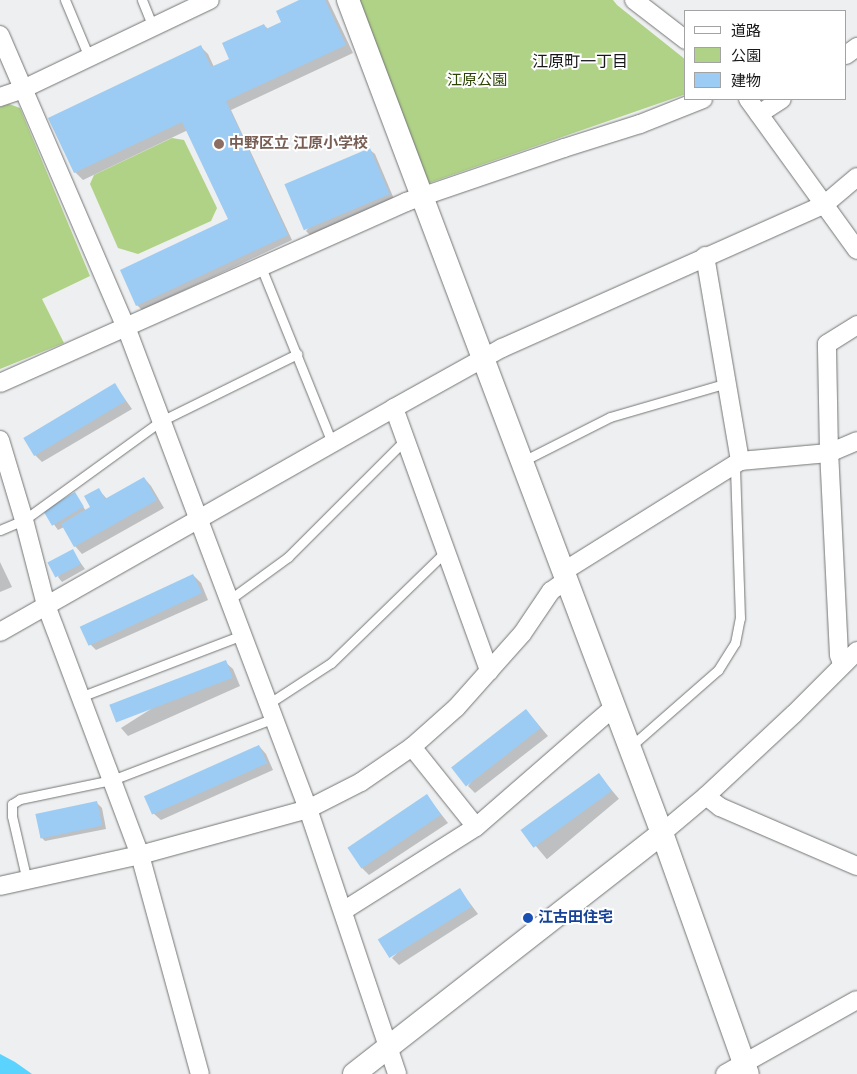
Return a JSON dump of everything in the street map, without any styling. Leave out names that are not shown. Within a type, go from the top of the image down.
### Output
[{"type":"street","points":[[0,97],[23,89],[210,0]]},
{"type":"street","points":[[348,0],[662,833],[739,1071],[857,1000]]},
{"type":"street","points":[[634,0],[684,38]]},
{"type":"street","points":[[0,35],[126,327],[308,809],[397,1074]]},
{"type":"street","points":[[0,383],[422,197],[640,124],[701,100]]},
{"type":"street","points":[[749,100],[857,250]]},
{"type":"street","points":[[759,114],[780,100]]},
{"type":"street","points":[[0,632],[484,358],[705,256],[825,204],[857,178]]},
{"type":"street","points":[[705,256],[727,383],[738,462]]},
{"type":"street","points":[[842,664],[839,655],[829,453],[828,344],[857,325]]},
{"type":"street","points":[[394,408],[489,671]]},
{"type":"street","points":[[0,440],[24,520],[46,605],[140,855],[200,1074]]},
{"type":"street","points":[[0,886],[140,855],[308,809],[361,782],[412,748],[456,708],[522,634],[551,590],[565,576],[738,462],[829,453],[857,441]]},
{"type":"street","points":[[354,1074],[662,833],[706,796],[794,714],[857,651]]},
{"type":"street","points":[[342,911],[476,827],[614,706]]},
{"type":"street","points":[[412,748],[476,827]]},
{"type":"street","points":[[706,796],[720,807],[857,866]]},
{"type":"lane","points":[[66,0],[89,58]]},
{"type":"lane","points":[[142,0],[152,27]]},
{"type":"lane","points":[[261,267],[332,443]]},
{"type":"lane","points":[[0,530],[24,520],[161,421],[297,354]]},
{"type":"lane","points":[[522,461],[610,418],[727,383]]},
{"type":"lane","points":[[229,600],[288,557],[405,440]]},
{"type":"lane","points":[[630,747],[718,670],[735,643],[740,618],[738,462]]},
{"type":"lane","points":[[27,881],[12,816],[12,804],[20,799],[112,780],[271,711],[331,663],[446,551]]},
{"type":"lane","points":[[80,697],[242,634]]},
{"type":"green space","name":"江原公園","points":[[359,0],[613,0],[684,58],[684,95],[429,183]]},
{"type":"green space","points":[[9,104],[20,108],[90,276],[42,299],[64,343],[0,369],[0,107]]},
{"type":"green space","points":[[172,138],[184,140],[217,208],[211,221],[138,254],[118,248],[90,184],[94,175]]},
{"type":"water","points":[[0,1054],[15,1062],[32,1074],[0,1074]]},
{"type":"building","points":[[299,0],[325,0],[346,45],[226,101],[288,235],[136,306],[120,270],[228,219],[182,122],[74,173],[48,118],[201,45],[211,67],[229,59],[222,43],[264,24],[266,29],[281,22],[276,11]]},
{"type":"building","points":[[370,148],[390,194],[304,230],[284,184]]},
{"type":"building","points":[[115,383],[126,401],[34,456],[23,438]]},
{"type":"building","points":[[144,477],[157,500],[74,547],[61,524],[90,507],[84,496],[99,488],[105,499]]},
{"type":"building","points":[[75,492],[84,507],[52,526],[43,511]]},
{"type":"building","points":[[73,549],[81,564],[55,578],[47,563]]},
{"type":"building","points":[[193,574],[202,593],[89,646],[80,627]]},
{"type":"building","points":[[226,660],[233,678],[116,723],[109,705]]},
{"type":"building","points":[[526,709],[541,728],[466,786],[451,767]]},
{"type":"building","points":[[259,745],[267,763],[152,815],[144,796]]},
{"type":"building","points":[[599,773],[612,791],[533,848],[521,830]]},
{"type":"building","points":[[427,794],[441,815],[361,868],[347,848]]},
{"type":"building","points":[[97,801],[102,825],[41,839],[35,814]]},
{"type":"building","points":[[460,888],[472,907],[389,958],[378,939]]},
{"type":"place","name":"中野区立 江原小学校","points":[[219,144]]},
{"type":"place","name":"江古田住宅","points":[[528,918]]},
{"type":"district","name":"江原町一丁目","points":[[580,62]]}]
